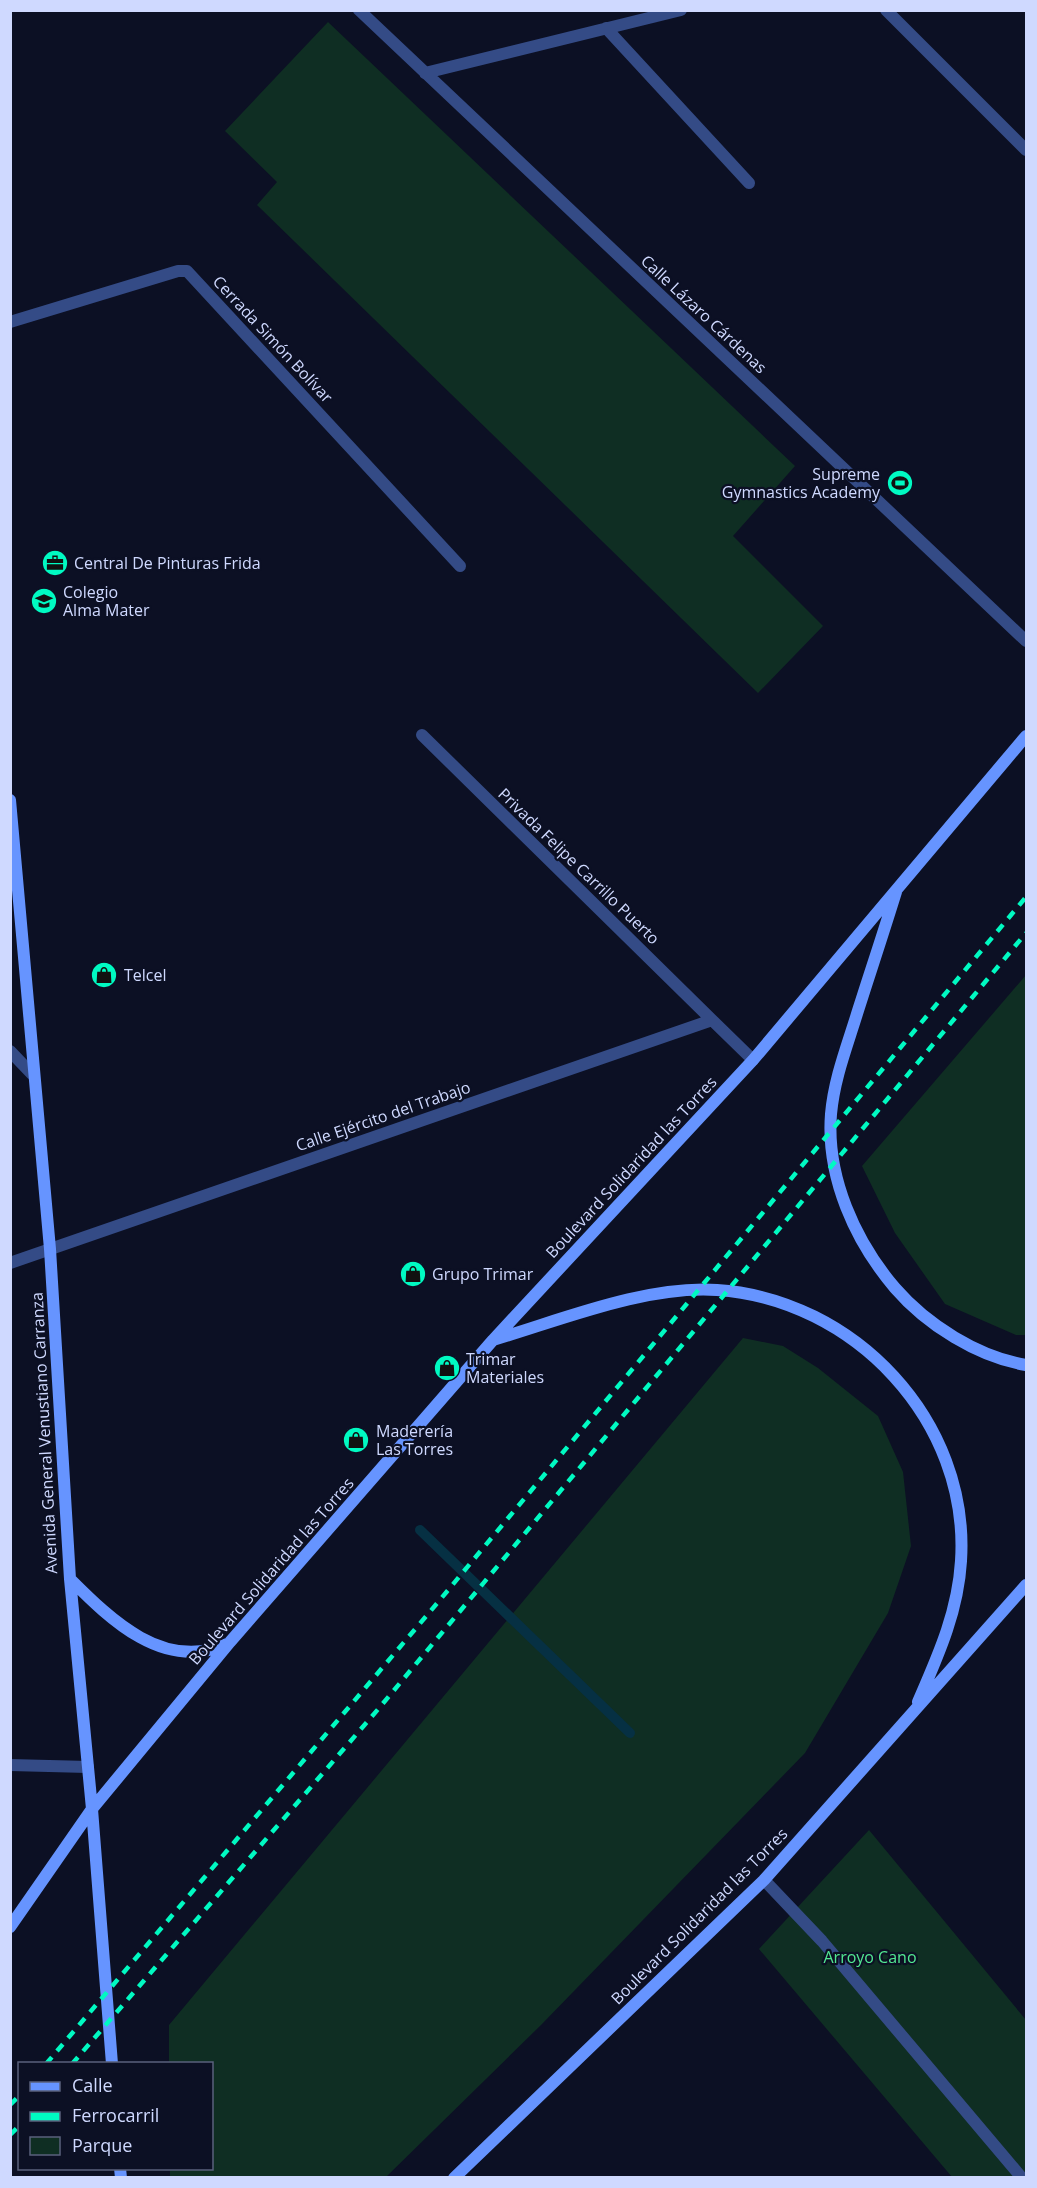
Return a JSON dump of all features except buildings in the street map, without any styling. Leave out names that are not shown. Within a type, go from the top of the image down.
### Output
[{"type":"main road","name":"Boulevard Solidaridad las Torres","points":[[12,1924],[92,1809],[230,1642],[493,1340],[753,1060],[898,885],[1026,736]]},
{"type":"main road","name":"Avenida General Venustiano Carranza","points":[[10,800],[32,1074],[50,1249],[69,1580],[92,1809],[112,2062]]},
{"type":"main road","points":[[898,885],[837,1078],[831,1115],[832,1149],[838,1182],[849,1215],[864,1245],[882,1273],[904,1298],[929,1320],[958,1339],[989,1353],[1026,1365]]},
{"type":"main road","points":[[493,1340],[646,1295],[681,1290],[717,1290],[752,1295],[787,1304],[849,1336],[878,1359],[903,1386],[925,1417],[941,1450],[953,1485],[960,1521],[961,1558],[958,1595],[949,1631],[913,1715]]},
{"type":"main road","points":[[69,1580],[104,1614],[144,1641],[186,1653],[215,1649],[230,1642]]},
{"type":"main road","name":"Boulevard Solidaridad las Torres","points":[[454,2178],[764,1880],[913,1715],[1026,1585]]},
{"type":"street","name":"Calle Lázaro Cárdenas","points":[[359,10],[1026,640]]},
{"type":"street","points":[[425,73],[681,10]]},
{"type":"street","points":[[886,10],[1026,150]]},
{"type":"street","points":[[606,28],[749,183]]},
{"type":"street","name":"Cerrada Simón Bolívar","points":[[10,322],[178,271],[187,271],[460,566]]},
{"type":"street","name":"Privada Felipe Carrillo Puerto","points":[[422,735],[712,1020]]},
{"type":"street","points":[[712,1020],[753,1060]]},
{"type":"street","name":"Calle Ejército del Trabajo","points":[[10,1263],[712,1020]]},
{"type":"street","points":[[10,1051],[32,1074]]},
{"type":"street","points":[[10,1765],[88,1767]]},
{"type":"street","points":[[764,1880],[822,1941],[1022,2178]]},
{"type":"green space","points":[[328,22],[795,466],[733,536],[823,626],[758,693],[257,205],[277,182],[225,131]]},
{"type":"green space","points":[[1026,975],[1026,1335],[1016,1335],[945,1304],[895,1233],[862,1166]]},
{"type":"green space","points":[[743,1338],[783,1346],[818,1368],[878,1416],[903,1472],[911,1546],[888,1613],[805,1753],[541,2025],[386,2177],[170,2177],[170,2170],[213,2170],[213,2062],[169,2062],[169,2025]]},
{"type":"green space","name":"Arroyo Cano","points":[[869,1830],[1026,2020],[1026,2177],[952,2177],[759,1949]]},
{"type":"waterway","points":[[420,1530],[630,1733]]},
{"type":"railway","points":[[48,2062],[439,1601],[1026,897]]},
{"type":"railway","points":[[74,2062],[380,1707],[1026,933]]},
{"type":"railway","points":[[10,2105],[18,2097]]},
{"type":"railway","points":[[10,2135],[18,2127]]},
{"type":"place","name":"Supreme Gymnastics Academy","points":[[900,483]]},
{"type":"place","name":"Central De Pinturas Frida","points":[[55,563]]},
{"type":"place","name":"Colegio Alma Mater","points":[[44,601]]},
{"type":"place","name":"Telcel","points":[[104,975]]},
{"type":"place","name":"Grupo Trimar","points":[[413,1274]]},
{"type":"place","name":"Trimar Materiales","points":[[447,1368]]},
{"type":"place","name":"Maderería Las Torres","points":[[356,1440]]}]
